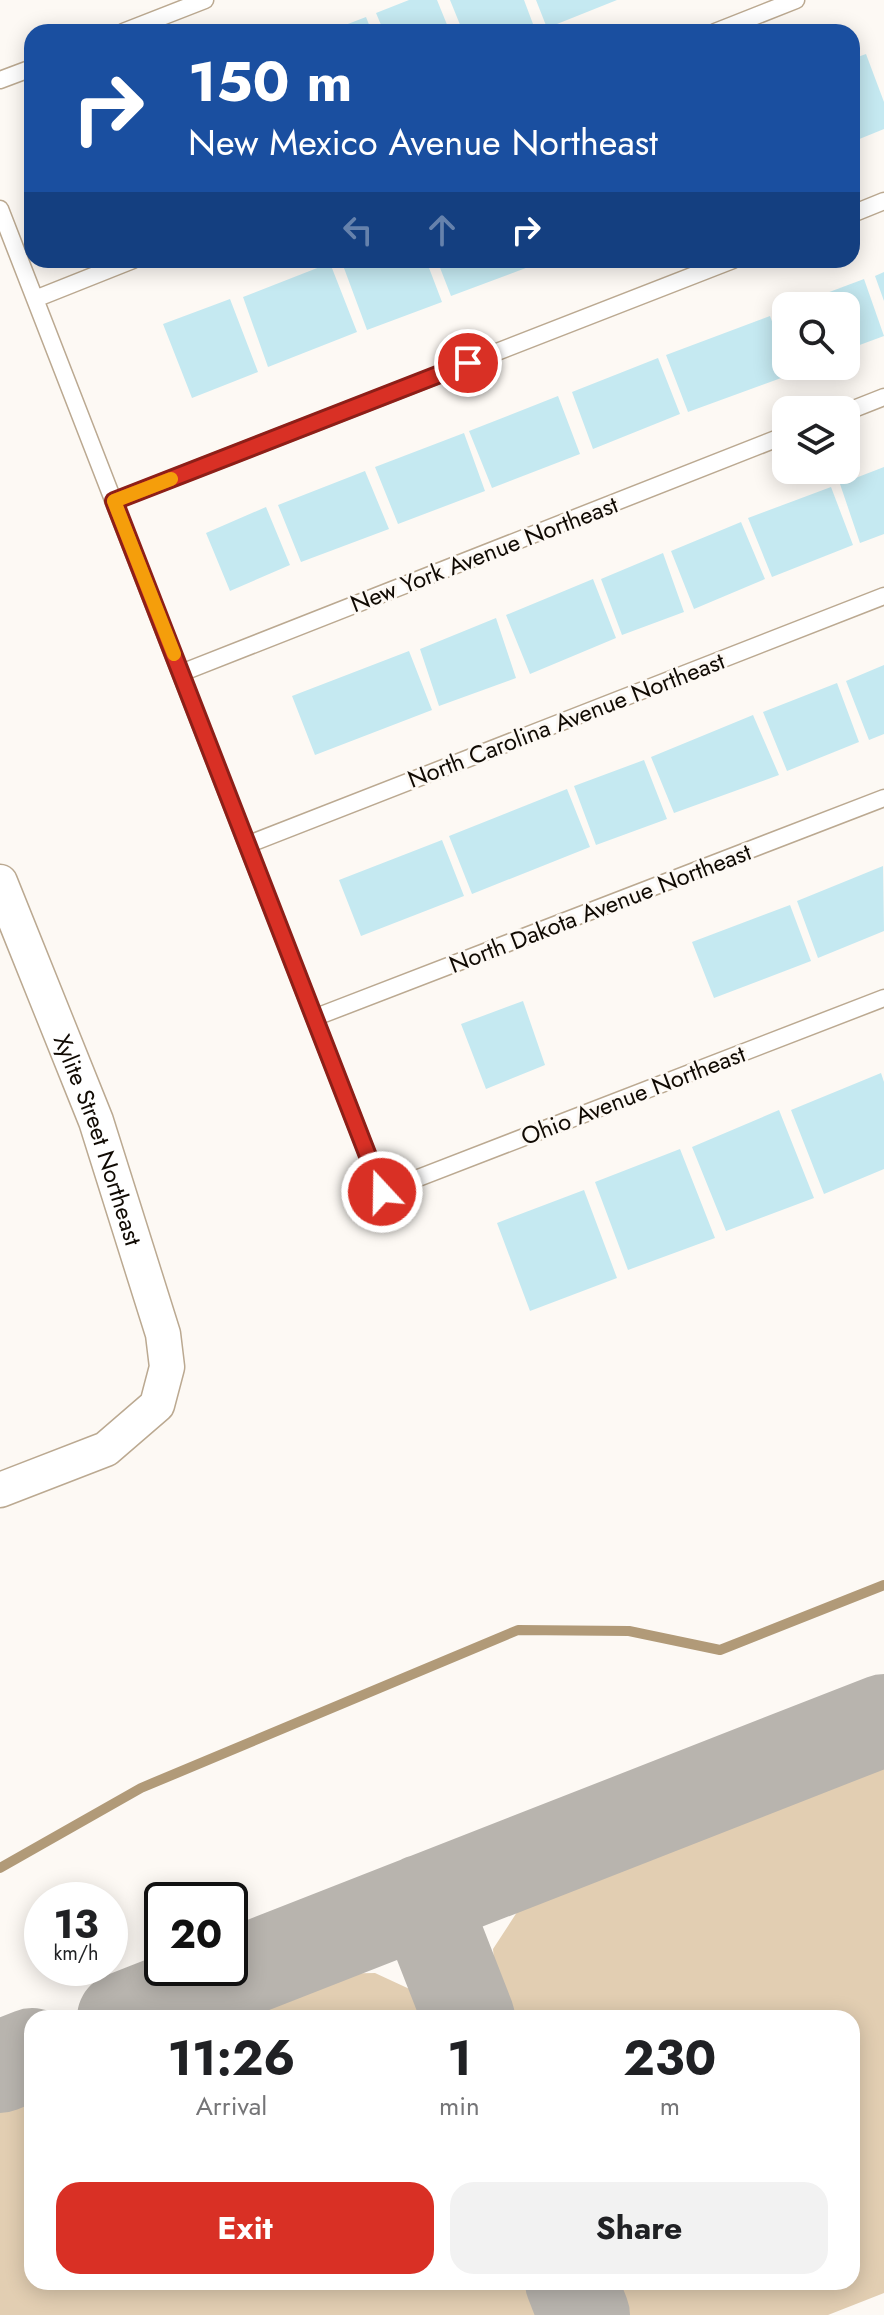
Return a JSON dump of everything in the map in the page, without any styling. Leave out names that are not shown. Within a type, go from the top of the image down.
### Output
[{"type":"street","name":"Xylite Street Northeast","points":[[0,882],[96,1121],[163,1334],[167,1367],[157,1405],[106,1449],[0,1490]]},
{"type":"lane","points":[[144,24],[205,0]]},
{"type":"lane","points":[[735,24],[796,0]]},
{"type":"lane","points":[[0,80],[24,71]]},
{"type":"lane","points":[[860,211],[884,201]]},
{"type":"lane","points":[[0,209],[316,1017]]},
{"type":"lane","points":[[35,299],[113,268]]},
{"type":"lane","points":[[114,501],[712,268]]},
{"type":"lane","points":[[860,406],[884,397]]},
{"type":"lane","name":"New York Avenue Northeast","points":[[181,673],[772,441]]},
{"type":"lane","name":"North Carolina Avenue Northeast","points":[[249,844],[884,596]]},
{"type":"lane","name":"North Dakota Avenue Northeast","points":[[316,1017],[884,798]]},
{"type":"lane","name":"Ohio Avenue Northeast","points":[[316,1017],[382,1192],[884,998]]},
{"type":"shaded area","points":[[884,1752],[884,2293],[828,2315],[625,2315],[614,2290],[860,2290],[860,2010],[505,2010],[497,1992],[493,1949],[521,1906],[555,1881]]},
{"type":"shaded area","points":[[375,1973],[416,1992],[429,2010],[231,2010],[323,1974]]},
{"type":"shaded area","points":[[24,2091],[24,2290],[543,2290],[553,2315],[0,2315],[0,2101]]},
{"type":"building","points":[[409,0],[437,0],[447,24],[381,24],[376,13]]},
{"type":"building","points":[[450,0],[524,0],[533,24],[460,24]]},
{"type":"building","points":[[536,0],[617,0],[557,24],[545,24]]},
{"type":"building","points":[[366,17],[369,24],[348,24]]},
{"type":"building","points":[[866,54],[884,102],[884,129],[860,139],[860,56]]},
{"type":"building","points":[[317,268],[332,268],[357,332],[268,367],[243,297]]},
{"type":"building","points":[[344,268],[429,268],[442,302],[367,330]]},
{"type":"building","points":[[440,268],[526,268],[451,296]]},
{"type":"building","points":[[884,272],[884,301],[875,276]]},
{"type":"building","points":[[864,279],[884,336],[860,345],[860,292],[829,292]]},
{"type":"building","points":[[230,299],[258,372],[192,398],[163,324]]},
{"type":"building","points":[[770,316],[772,380],[776,380],[688,412],[666,355]]},
{"type":"building","points":[[658,358],[680,414],[593,449],[572,392]]},
{"type":"building","points":[[558,396],[580,454],[492,488],[469,431]]},
{"type":"building","points":[[464,433],[485,491],[398,524],[375,467]]},
{"type":"building","points":[[884,467],[884,534],[860,543],[840,484],[860,484],[860,476]]},
{"type":"building","points":[[365,471],[389,529],[301,562],[278,505]]},
{"type":"building","points":[[831,487],[853,545],[772,577],[748,518]]},
{"type":"building","points":[[266,507],[290,565],[230,591],[206,533]]},
{"type":"building","points":[[741,522],[765,579],[694,609],[671,551]]},
{"type":"building","points":[[663,553],[684,612],[622,635],[601,579]]},
{"type":"building","points":[[593,579],[616,638],[530,674],[506,615]]},
{"type":"building","points":[[496,618],[516,678],[439,706],[420,649]]},
{"type":"building","points":[[409,651],[432,710],[315,755],[292,696]]},
{"type":"building","points":[[884,665],[884,734],[869,740],[846,681]]},
{"type":"building","points":[[837,683],[859,742],[787,771],[763,712]]},
{"type":"building","points":[[753,715],[779,775],[674,813],[651,757]]},
{"type":"building","points":[[644,760],[667,819],[596,845],[574,786]]},
{"type":"building","points":[[567,789],[590,847],[472,894],[449,836]]},
{"type":"building","points":[[442,840],[464,896],[361,936],[339,880]]},
{"type":"building","points":[[883,866],[884,931],[818,958],[797,901]]},
{"type":"building","points":[[790,905],[811,961],[714,998],[692,942]]},
{"type":"building","points":[[523,1001],[545,1065],[486,1089],[461,1024]]},
{"type":"building","points":[[881,1073],[884,1082],[884,1169],[824,1194],[791,1110]]},
{"type":"building","points":[[779,1110],[814,1198],[726,1231],[692,1147]]},
{"type":"building","points":[[680,1149],[715,1238],[628,1270],[595,1182]]},
{"type":"building","points":[[584,1190],[617,1278],[530,1311],[497,1223]]},
{"type":"waterway","points":[[0,1868],[141,1788],[518,1630],[629,1631],[720,1650],[884,1585]]},
{"type":"taxiway","points":[[143,2010],[884,1720]]},
{"type":"taxiway","points":[[423,1900],[466,2010]]},
{"type":"taxiway","points":[[0,2067],[24,2057]]},
{"type":"taxiway","points":[[574,2290],[584,2315]]},
{"type":"slow traffic","points":[[171,479],[114,501],[174,654]]},
{"type":"route","points":[[382,1192],[114,501],[468,363]]}]
